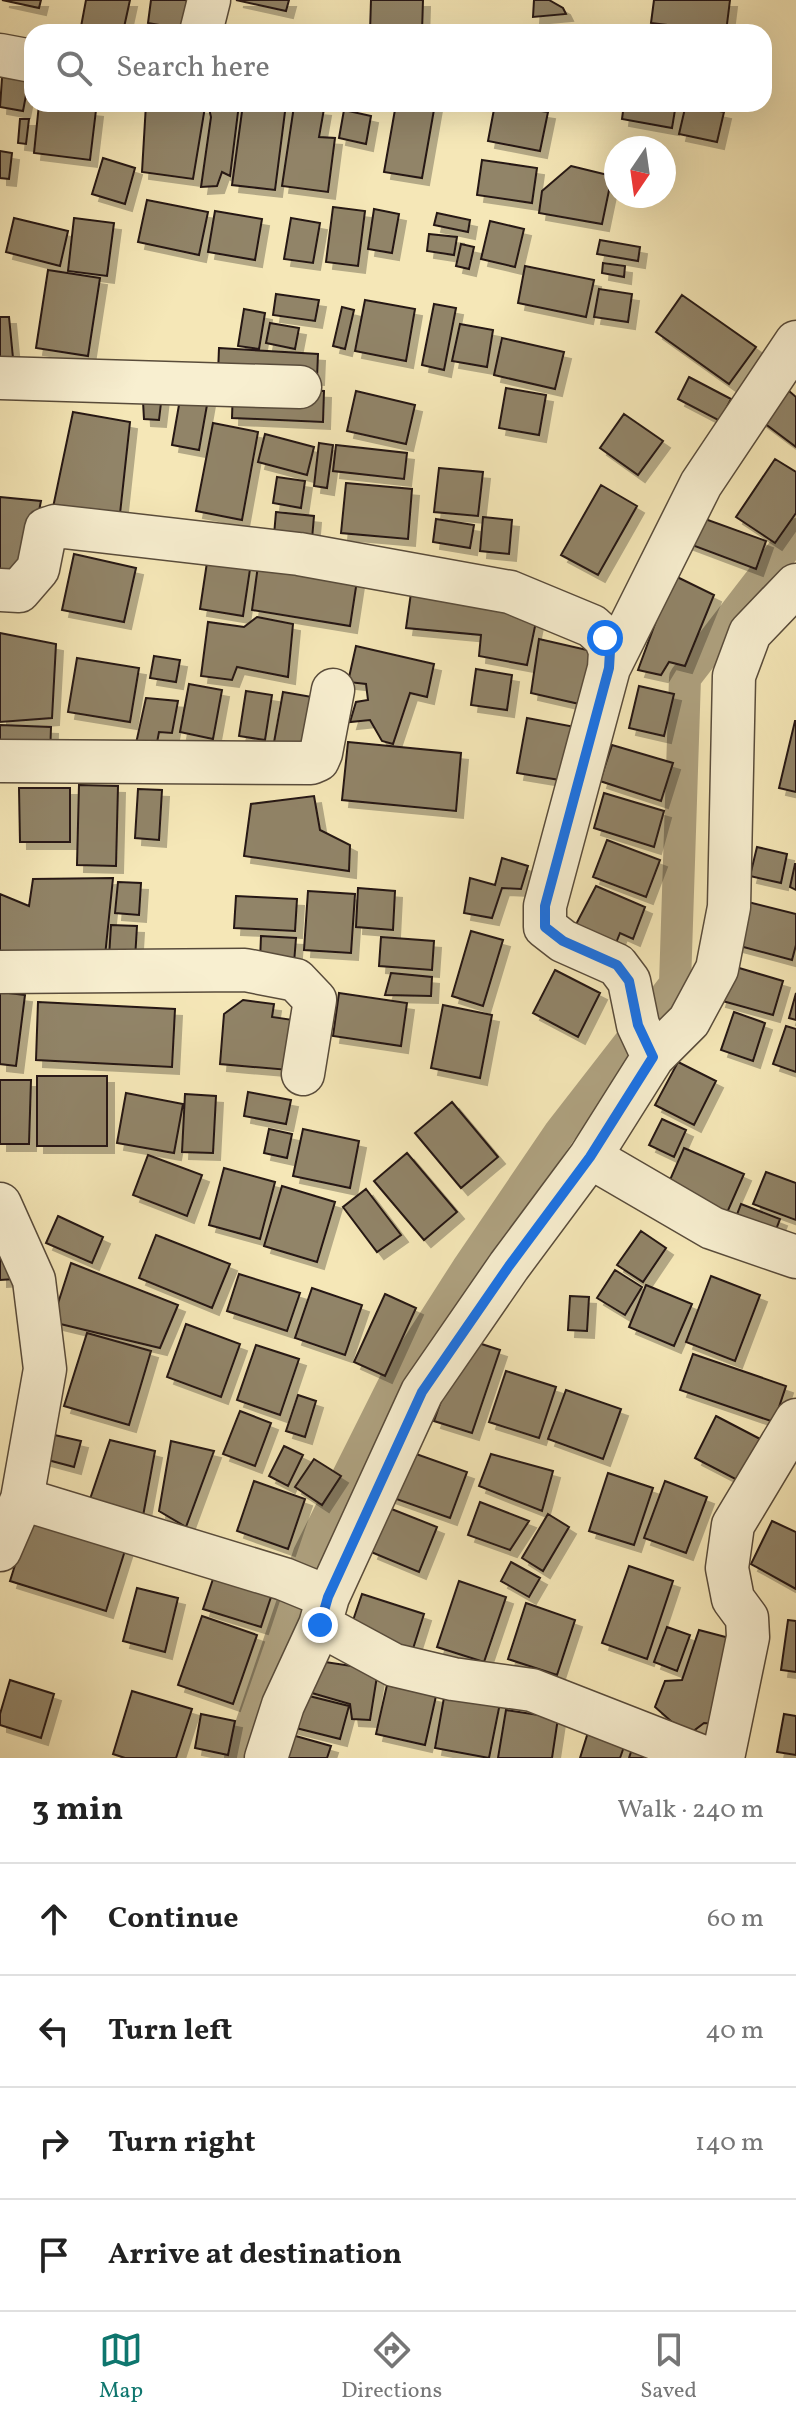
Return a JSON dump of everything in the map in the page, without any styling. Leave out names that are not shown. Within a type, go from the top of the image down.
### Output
[{"type":"street","points":[[203,24],[209,0]]},
{"type":"street","points":[[0,55],[24,60]]},
{"type":"street","points":[[646,1041],[629,981],[617,965],[563,941],[545,927],[545,906],[609,668],[701,484],[796,342]]},
{"type":"street","points":[[0,378],[300,387]]},
{"type":"street","points":[[0,590],[19,591],[38,569],[46,529],[55,526],[299,554],[510,592],[592,626],[605,638],[610,651],[609,668]]},
{"type":"street","points":[[266,1758],[283,1705],[422,1392],[509,1266],[590,1157],[646,1041],[689,1021],[717,969],[729,907],[734,676],[750,633],[796,585]]},
{"type":"street","points":[[0,761],[311,763],[318,760],[321,753],[333,690]]},
{"type":"street","points":[[0,972],[245,970],[296,980],[315,1000],[303,1074]]},
{"type":"street","points":[[590,1157],[712,1228],[796,1257]]},
{"type":"street","points":[[0,1204],[17,1283],[45,1369],[22,1499],[0,1550]]},
{"type":"street","points":[[723,1758],[748,1637],[747,1618],[733,1599],[727,1568],[733,1525],[796,1420]]},
{"type":"street","points":[[22,1499],[284,1579],[394,1665],[453,1679],[532,1690],[706,1758]]},
{"type":"building","points":[[2,0],[41,0],[39,8]]},
{"type":"building","points":[[86,0],[130,0],[125,24],[82,24]]},
{"type":"building","points":[[151,0],[187,0],[183,24],[148,23]]},
{"type":"building","points":[[236,0],[289,0],[286,11]]},
{"type":"building","points":[[371,0],[423,0],[422,24],[370,24]]},
{"type":"building","points":[[534,0],[549,0],[563,8],[566,14],[533,17]]},
{"type":"building","points":[[654,0],[730,0],[727,24],[651,23]]},
{"type":"building","points":[[3,64],[24,68],[23,111],[0,107]]},
{"type":"building","points":[[38,112],[96,112],[90,160],[34,153]]},
{"type":"building","points":[[146,112],[204,112],[193,179],[142,172]]},
{"type":"building","points":[[210,112],[238,112],[230,176],[222,172],[217,186],[201,187]]},
{"type":"building","points":[[242,112],[285,112],[275,190],[232,185]]},
{"type":"building","points":[[293,112],[323,112],[319,137],[335,138],[328,192],[282,186]]},
{"type":"building","points":[[344,112],[371,116],[366,144],[339,138]]},
{"type":"building","points":[[395,112],[434,112],[422,178],[384,172]]},
{"type":"building","points":[[493,112],[548,112],[540,151],[488,141]]},
{"type":"building","points":[[623,112],[675,112],[672,128],[622,119]]},
{"type":"building","points":[[684,112],[724,112],[717,142],[679,134]]},
{"type":"building","points":[[20,119],[29,119],[26,144],[18,143]]},
{"type":"building","points":[[0,151],[12,153],[9,179],[0,178]]},
{"type":"building","points":[[103,158],[135,168],[125,204],[92,194]]},
{"type":"building","points":[[482,160],[537,168],[532,203],[477,195]]},
{"type":"building","points":[[571,166],[604,174],[605,208],[602,224],[539,213],[542,191]]},
{"type":"building","points":[[147,200],[208,212],[199,255],[138,242]]},
{"type":"building","points":[[333,207],[365,211],[358,266],[326,262]]},
{"type":"building","points":[[374,209],[399,214],[392,253],[368,249]]},
{"type":"building","points":[[215,211],[262,219],[255,260],[208,252]]},
{"type":"building","points":[[437,213],[470,220],[468,232],[434,225]]},
{"type":"building","points":[[14,218],[68,231],[60,266],[6,252]]},
{"type":"building","points":[[74,218],[114,223],[107,276],[68,271]]},
{"type":"building","points":[[291,218],[320,223],[313,263],[284,259]]},
{"type":"building","points":[[490,221],[524,229],[515,267],[481,259]]},
{"type":"building","points":[[429,234],[457,237],[454,255],[427,251]]},
{"type":"building","points":[[600,240],[640,247],[638,261],[597,254]]},
{"type":"building","points":[[461,244],[474,247],[469,269],[456,266]]},
{"type":"building","points":[[603,263],[625,266],[624,277],[602,273]]},
{"type":"building","points":[[525,266],[594,280],[586,317],[518,303]]},
{"type":"building","points":[[48,270],[100,278],[88,356],[36,348]]},
{"type":"building","points":[[599,289],[632,294],[628,322],[594,317]]},
{"type":"building","points":[[276,294],[319,300],[315,321],[273,315]]},
{"type":"building","points":[[682,295],[756,347],[729,384],[656,332]]},
{"type":"building","points":[[365,300],[415,309],[406,361],[355,351]]},
{"type":"building","points":[[434,304],[456,308],[444,370],[422,365]]},
{"type":"building","points":[[342,307],[354,310],[345,349],[333,346]]},
{"type":"building","points":[[244,309],[265,313],[259,349],[238,346]]},
{"type":"building","points":[[0,317],[9,317],[13,358],[0,359]]},
{"type":"building","points":[[270,323],[299,328],[295,349],[266,343]]},
{"type":"building","points":[[460,324],[493,330],[487,367],[452,361]]},
{"type":"building","points":[[502,338],[564,352],[555,389],[494,375]]},
{"type":"building","points":[[219,348],[318,354],[317,378],[218,373]]},
{"type":"building","points":[[689,377],[731,399],[720,421],[678,399]]},
{"type":"building","points":[[774,378],[796,397],[796,447],[752,414]]},
{"type":"building","points":[[183,382],[210,388],[199,450],[172,445]]},
{"type":"building","points":[[142,384],[163,386],[159,420],[144,419]]},
{"type":"building","points":[[233,387],[324,391],[323,422],[232,418]]},
{"type":"building","points":[[506,388],[546,395],[539,435],[499,428]]},
{"type":"building","points":[[356,391],[415,405],[406,444],[347,431]]},
{"type":"building","points":[[73,412],[130,422],[119,523],[51,517]]},
{"type":"building","points":[[624,414],[663,441],[638,475],[600,448]]},
{"type":"building","points":[[213,423],[258,432],[242,520],[196,511]]},
{"type":"building","points":[[265,434],[314,447],[307,475],[258,462]]},
{"type":"building","points":[[319,443],[333,445],[327,488],[314,486]]},
{"type":"building","points":[[336,445],[407,453],[404,479],[333,471]]},
{"type":"building","points":[[775,459],[796,472],[796,513],[775,543],[736,517]]},
{"type":"building","points":[[439,468],[483,472],[478,516],[434,512]]},
{"type":"building","points":[[277,477],[305,481],[301,508],[273,503]]},
{"type":"building","points":[[346,483],[412,489],[408,539],[341,533]]},
{"type":"building","points":[[601,485],[637,506],[598,575],[561,555]]},
{"type":"building","points":[[0,497],[41,501],[32,545],[16,577],[0,572]]},
{"type":"building","points":[[276,512],[314,516],[312,539],[274,535]]},
{"type":"building","points":[[694,515],[766,541],[756,569],[684,542]]},
{"type":"building","points":[[483,517],[512,520],[509,554],[480,551]]},
{"type":"building","points":[[436,519],[474,525],[470,548],[433,542]]},
{"type":"building","points":[[209,549],[252,556],[243,616],[200,609]]},
{"type":"building","points":[[74,554],[136,568],[124,622],[62,610]]},
{"type":"building","points":[[259,558],[358,574],[350,626],[252,610]]},
{"type":"building","points":[[673,575],[714,595],[685,666],[669,662],[661,675],[638,670]]},
{"type":"building","points":[[412,586],[539,607],[527,665],[479,656],[481,635],[406,628]]},
{"type":"building","points":[[257,617],[293,624],[288,677],[237,667],[232,680],[201,676],[208,622],[244,627]]},
{"type":"building","points":[[0,633],[56,644],[52,718],[0,722]]},
{"type":"building","points":[[539,639],[600,653],[588,706],[531,693]]},
{"type":"building","points":[[356,646],[434,664],[427,697],[410,693],[393,744],[382,741],[370,720],[350,722],[356,702],[368,700],[366,684],[348,682]]},
{"type":"building","points":[[154,656],[180,660],[176,682],[150,678]]},
{"type":"building","points":[[77,658],[139,668],[130,722],[68,712]]},
{"type":"building","points":[[476,669],[512,675],[507,710],[471,705]]},
{"type":"building","points":[[189,684],[222,690],[213,739],[180,732]]},
{"type":"building","points":[[639,686],[674,694],[664,736],[629,728]]},
{"type":"building","points":[[246,691],[272,695],[265,740],[239,736]]},
{"type":"building","points":[[283,692],[312,697],[301,753],[273,748]]},
{"type":"building","points":[[146,698],[178,701],[172,733],[159,732],[155,753],[135,748]]},
{"type":"building","points":[[527,718],[575,727],[566,781],[517,773]]},
{"type":"building","points":[[796,721],[796,792],[779,788]]},
{"type":"building","points":[[0,725],[51,727],[50,757],[0,755]]},
{"type":"building","points":[[348,742],[461,753],[456,811],[342,800]]},
{"type":"building","points":[[612,745],[673,763],[661,801],[600,781]]},
{"type":"building","points":[[79,785],[118,786],[116,866],[77,865]]},
{"type":"building","points":[[19,788],[70,788],[70,842],[20,842]]},
{"type":"building","points":[[138,789],[162,790],[159,840],[135,838]]},
{"type":"building","points":[[604,793],[664,811],[654,847],[594,828]]},
{"type":"building","points":[[314,796],[320,830],[350,845],[349,871],[244,856],[251,804]]},
{"type":"building","points":[[607,840],[660,860],[646,897],[593,877]]},
{"type":"building","points":[[757,847],[787,854],[781,883],[750,876]]},
{"type":"building","points":[[502,858],[528,866],[521,889],[502,888],[492,918],[464,913],[470,878],[495,885]]},
{"type":"building","points":[[796,864],[796,890],[790,887]]},
{"type":"building","points":[[113,878],[105,956],[0,953],[0,894],[29,906],[33,879]]},
{"type":"building","points":[[118,882],[141,883],[139,915],[115,913]]},
{"type":"building","points":[[596,886],[645,907],[633,939],[620,933],[612,953],[572,932]]},
{"type":"building","points":[[358,888],[395,891],[393,930],[356,927]]},
{"type":"building","points":[[308,891],[355,894],[351,953],[304,950]]},
{"type":"building","points":[[236,896],[297,899],[295,931],[234,928]]},
{"type":"building","points":[[748,902],[796,914],[796,945],[792,960],[736,945]]},
{"type":"building","points":[[111,925],[137,926],[135,959],[109,957]]},
{"type":"building","points":[[471,931],[503,940],[483,1006],[452,996]]},
{"type":"building","points":[[261,936],[296,938],[294,963],[260,961]]},
{"type":"building","points":[[381,937],[434,941],[432,970],[379,966]]},
{"type":"building","points":[[729,965],[783,981],[773,1015],[719,1000]]},
{"type":"building","points":[[555,970],[600,993],[578,1037],[533,1013]]},
{"type":"building","points":[[391,973],[432,977],[431,996],[385,995]]},
{"type":"building","points":[[0,992],[25,995],[16,1066],[0,1064]]},
{"type":"building","points":[[339,993],[407,1003],[401,1046],[333,1036]]},
{"type":"building","points":[[796,993],[796,1020],[789,1018]]},
{"type":"building","points":[[243,1000],[274,1004],[272,1017],[293,1020],[289,1070],[220,1064],[224,1014]]},
{"type":"building","points":[[38,1002],[175,1009],[172,1067],[36,1060]]},
{"type":"building","points":[[443,1005],[492,1015],[480,1078],[431,1068]]},
{"type":"building","points":[[734,1012],[765,1023],[753,1061],[721,1050]]},
{"type":"building","points":[[786,1026],[796,1029],[796,1072],[773,1064]]},
{"type":"building","points":[[678,1062],[716,1081],[694,1125],[655,1105]]},
{"type":"building","points":[[37,1076],[107,1076],[107,1146],[37,1146]]},
{"type":"building","points":[[0,1080],[31,1080],[29,1144],[0,1144]]},
{"type":"building","points":[[248,1092],[291,1100],[286,1124],[244,1116]]},
{"type":"building","points":[[126,1093],[183,1104],[174,1153],[117,1143]]},
{"type":"building","points":[[185,1094],[216,1096],[213,1153],[182,1152]]},
{"type":"building","points":[[452,1102],[498,1157],[461,1188],[415,1133]]},
{"type":"building","points":[[662,1119],[686,1130],[674,1157],[649,1145]]},
{"type":"building","points":[[269,1129],[292,1134],[287,1158],[264,1153]]},
{"type":"building","points":[[303,1129],[359,1141],[350,1188],[293,1176]]},
{"type":"building","points":[[684,1148],[744,1174],[726,1215],[666,1189]]},
{"type":"building","points":[[407,1153],[457,1212],[424,1240],[374,1181]]},
{"type":"building","points":[[148,1155],[202,1175],[187,1216],[133,1195]]},
{"type":"building","points":[[224,1168],[275,1182],[260,1239],[209,1225]]},
{"type":"building","points":[[766,1172],[796,1183],[796,1220],[753,1204]]},
{"type":"building","points":[[282,1186],[335,1202],[317,1262],[264,1246]]},
{"type":"building","points":[[366,1189],[401,1235],[377,1252],[343,1207]]},
{"type":"building","points":[[741,1204],[780,1219],[772,1240],[733,1225]]},
{"type":"building","points":[[58,1216],[103,1237],[92,1263],[46,1243]]},
{"type":"building","points":[[641,1231],[666,1248],[643,1282],[617,1265]]},
{"type":"building","points":[[156,1235],[230,1264],[212,1308],[139,1278]]},
{"type":"building","points":[[13,1257],[15,1279],[0,1280],[0,1259]]},
{"type":"building","points":[[71,1263],[178,1305],[160,1348],[52,1322]]},
{"type":"building","points":[[615,1270],[642,1287],[625,1315],[597,1298]]},
{"type":"building","points":[[239,1274],[300,1293],[287,1331],[227,1311]]},
{"type":"building","points":[[711,1276],[760,1295],[735,1361],[686,1342]]},
{"type":"building","points":[[646,1285],[692,1304],[674,1346],[629,1327]]},
{"type":"building","points":[[312,1288],[362,1305],[345,1355],[295,1338]]},
{"type":"building","points":[[385,1294],[416,1308],[385,1376],[354,1362]]},
{"type":"building","points":[[570,1296],[589,1297],[587,1331],[568,1330]]},
{"type":"building","points":[[186,1324],[240,1344],[221,1397],[167,1377]]},
{"type":"building","points":[[87,1333],[151,1351],[129,1425],[64,1406]]},
{"type":"building","points":[[463,1338],[500,1350],[472,1433],[434,1421]]},
{"type":"building","points":[[256,1345],[299,1359],[280,1415],[237,1400]]},
{"type":"building","points":[[693,1354],[786,1386],[774,1422],[680,1390]]},
{"type":"building","points":[[506,1371],[556,1387],[539,1438],[489,1422]]},
{"type":"building","points":[[566,1390],[621,1409],[603,1459],[548,1439]]},
{"type":"building","points":[[298,1395],[316,1401],[305,1437],[286,1431]]},
{"type":"building","points":[[240,1411],[271,1423],[255,1466],[223,1454]]},
{"type":"building","points":[[716,1416],[764,1441],[743,1483],[695,1458]]},
{"type":"building","points":[[50,1434],[81,1441],[74,1467],[44,1459]]},
{"type":"building","points":[[110,1440],[155,1451],[143,1516],[88,1505]]},
{"type":"building","points":[[171,1441],[214,1451],[186,1527],[159,1511]]},
{"type":"building","points":[[284,1446],[303,1455],[288,1486],[269,1476]]},
{"type":"building","points":[[402,1449],[467,1472],[450,1518],[385,1495]]},
{"type":"building","points":[[491,1454],[553,1471],[542,1511],[479,1486]]},
{"type":"building","points":[[314,1459],[341,1476],[322,1505],[295,1487]]},
{"type":"building","points":[[608,1473],[653,1488],[634,1545],[589,1531]]},
{"type":"building","points":[[254,1481],[305,1499],[288,1549],[237,1531]]},
{"type":"building","points":[[665,1481],[707,1497],[686,1553],[644,1538]]},
{"type":"building","points":[[480,1502],[529,1521],[510,1550],[468,1535]]},
{"type":"building","points":[[389,1508],[437,1527],[419,1572],[371,1552]]},
{"type":"building","points":[[32,1511],[128,1541],[106,1611],[10,1581]]},
{"type":"building","points":[[548,1514],[569,1527],[543,1571],[522,1558]]},
{"type":"building","points":[[772,1521],[796,1532],[796,1589],[751,1564]]},
{"type":"building","points":[[511,1562],[540,1578],[529,1597],[501,1581]]},
{"type":"building","points":[[629,1566],[673,1581],[647,1659],[602,1643]]},
{"type":"building","points":[[216,1570],[274,1588],[261,1627],[203,1609]]},
{"type":"building","points":[[459,1581],[506,1597],[484,1662],[437,1647]]},
{"type":"building","points":[[137,1588],[178,1598],[165,1652],[123,1641]]},
{"type":"building","points":[[362,1594],[424,1614],[411,1655],[348,1635]]},
{"type":"building","points":[[526,1603],[575,1620],[557,1675],[508,1659]]},
{"type":"building","points":[[202,1616],[257,1635],[233,1704],[178,1685]]},
{"type":"building","points":[[788,1620],[796,1621],[796,1672],[781,1670]]},
{"type":"building","points":[[667,1627],[690,1635],[677,1671],[654,1662]]},
{"type":"building","points":[[699,1630],[737,1640],[726,1725],[704,1723],[692,1732],[672,1722],[655,1707],[665,1681],[682,1680]]},
{"type":"building","points":[[312,1660],[378,1670],[370,1720],[352,1719],[350,1704],[305,1691]]},
{"type":"building","points":[[10,1680],[54,1694],[41,1738],[0,1725]]},
{"type":"building","points":[[387,1685],[436,1696],[425,1745],[376,1734]]},
{"type":"building","points":[[132,1691],[192,1709],[176,1758],[125,1758],[113,1754]]},
{"type":"building","points":[[445,1692],[500,1703],[489,1758],[435,1748]]},
{"type":"building","points":[[297,1693],[349,1706],[340,1739],[288,1726]]},
{"type":"building","points":[[506,1710],[558,1718],[552,1758],[498,1758]]},
{"type":"building","points":[[201,1714],[235,1721],[228,1755],[195,1748]]},
{"type":"building","points":[[784,1714],[796,1716],[796,1755],[777,1752]]},
{"type":"building","points":[[589,1729],[626,1741],[620,1758],[580,1758]]},
{"type":"building","points":[[285,1733],[331,1746],[327,1758],[278,1758]]},
{"type":"building","points":[[632,1749],[666,1758],[629,1758]]},
{"type":"waterway","points":[[240,1758],[309,1554],[396,1380],[560,1132],[675,984],[685,678],[796,534]]},
{"type":"route","points":[[320,1625],[328,1597],[422,1392],[509,1266],[590,1157],[653,1057],[638,1025],[629,981],[617,965],[563,941],[545,927],[545,906],[609,668],[610,651],[605,638]]}]
